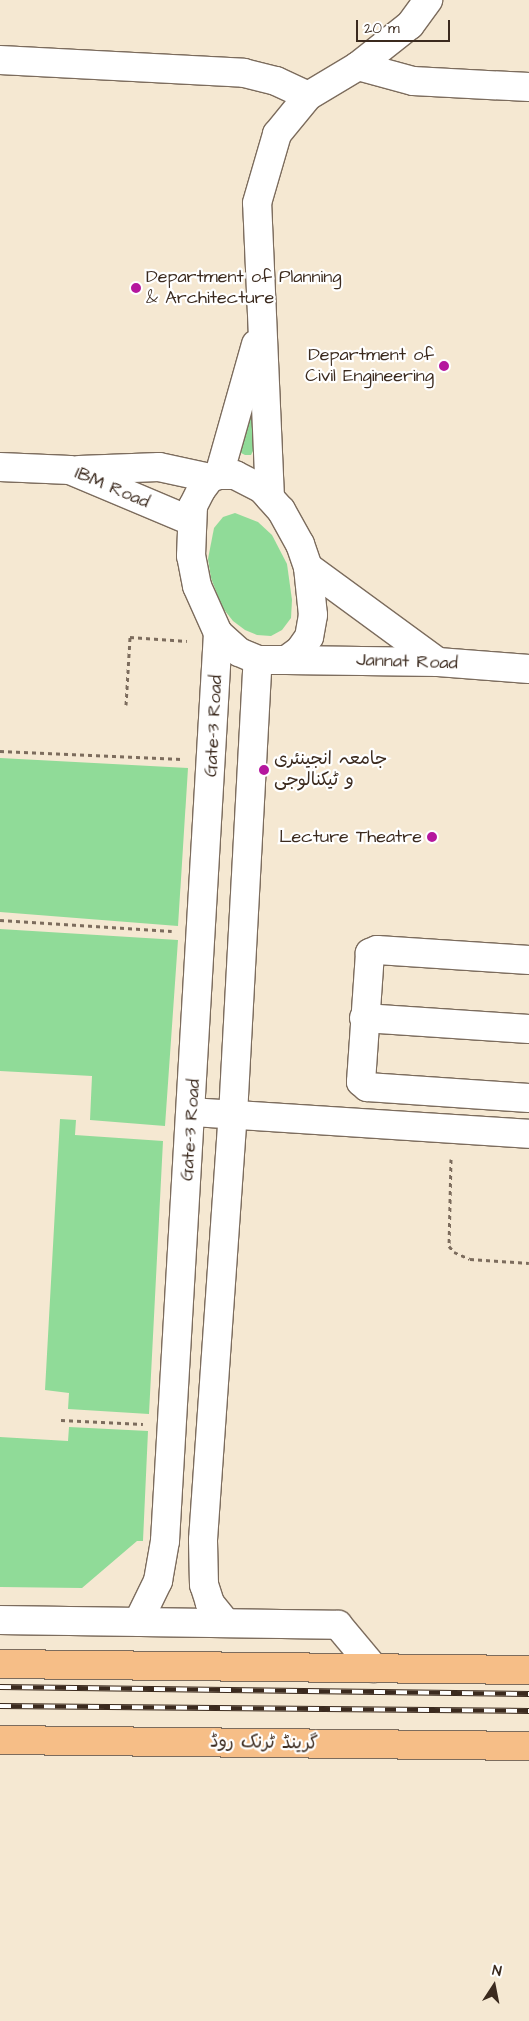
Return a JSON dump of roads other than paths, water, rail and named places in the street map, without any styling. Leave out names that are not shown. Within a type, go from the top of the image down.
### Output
[{"type":"main road","points":[[0,1664],[529,1670]]},
{"type":"main road","name":"گرینڈ ٹرنک روڈ","points":[[0,1740],[529,1746]]},
{"type":"lane","points":[[270,498],[257,203],[277,134],[308,96],[358,66],[410,25],[428,0]]},
{"type":"lane","points":[[0,60],[244,74],[276,81],[308,96]]},
{"type":"lane","points":[[358,66],[413,81],[529,87]]},
{"type":"lane","points":[[70,470],[159,467],[215,476],[235,476],[251,481],[270,498],[291,526],[308,567],[313,615],[309,636],[300,650],[286,660],[258,660],[238,652],[218,638],[197,586],[191,556],[194,506],[201,490],[215,476],[262,321]]},
{"type":"lane","name":"IBM Road","points":[[0,467],[70,470],[192,521]]},
{"type":"lane","points":[[308,567],[438,662]]},
{"type":"lane","name":"Gate-3 Road","points":[[138,1622],[158,1581],[165,1541],[192,1112],[218,638]]},
{"type":"lane","points":[[226,1623],[210,1603],[204,1585],[203,1540],[233,1115],[258,660]]},
{"type":"lane","name":"Jannat Road","points":[[286,660],[438,662],[529,669]]},
{"type":"lane","points":[[529,960],[377,950],[370,953],[368,959],[361,1082],[366,1087],[529,1098]]},
{"type":"lane","points":[[364,1018],[529,1029]]},
{"type":"lane","points":[[364,1123],[366,1087]]},
{"type":"lane","points":[[192,1112],[529,1134]]},
{"type":"lane","points":[[0,1620],[338,1624],[374,1668]]},
{"type":"railway","points":[[0,1687],[529,1694]]},
{"type":"railway","points":[[0,1706],[529,1711]]},
{"type":"place","name":"Department of Planning & Architecture","points":[[136,288]]},
{"type":"place","name":"Department of Civil Engineering","points":[[444,366]]},
{"type":"place","name":"جامعہ انجینئری و ٹیکنالوجی","points":[[264,770]]},
{"type":"place","name":"Lecture Theatre","points":[[432,837]]}]
